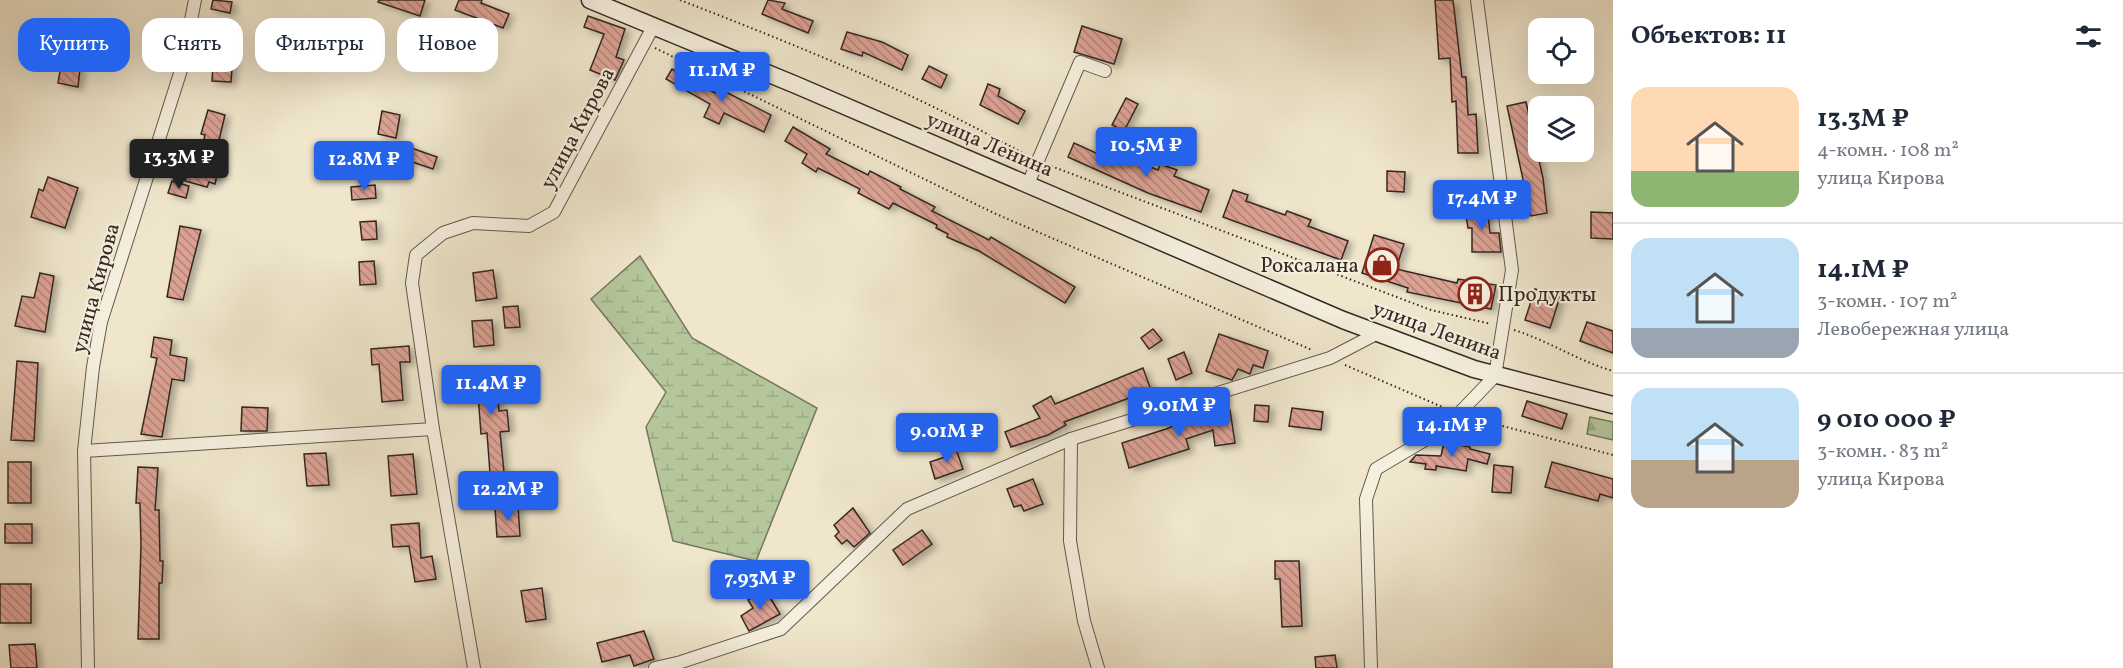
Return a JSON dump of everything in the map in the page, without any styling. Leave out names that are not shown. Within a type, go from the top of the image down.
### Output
[{"type":"main road","name":"улица Ленина","points":[[590,0],[796,85],[1378,333],[1495,376],[1613,405]]},
{"type":"street","name":"улица Кирова","points":[[88,668],[84,451],[93,367],[101,322],[181,70],[195,0]]},
{"type":"street","points":[[1371,668],[1366,499],[1376,469],[1445,428],[1495,376],[1512,270],[1478,0]]},
{"type":"street","name":"улица Кирова","points":[[474,668],[433,429],[412,283],[416,255],[443,233],[473,223],[529,226],[554,212],[652,27]]},
{"type":"street","points":[[1028,184],[1080,62],[1105,71]]},
{"type":"street","points":[[656,668],[781,629],[907,509],[1071,439],[1330,358],[1378,333]]},
{"type":"street","points":[[84,451],[433,429]]},
{"type":"street","points":[[1071,439],[1070,541],[1084,621],[1098,668]]},
{"type":"path","points":[[680,0],[947,113],[1038,161],[1431,310],[1503,326],[1540,338],[1584,363],[1613,371]]},
{"type":"path","points":[[645,43],[996,214],[1458,414],[1613,455]]},
{"type":"green space","points":[[640,256],[692,338],[817,408],[756,561],[673,541],[646,427],[666,392],[591,299]]},
{"type":"green space","points":[[1590,417],[1613,422],[1613,440],[1587,434]]},
{"type":"building","points":[[213,0],[232,2],[230,13],[211,9]]},
{"type":"building","points":[[379,0],[425,0],[420,16],[378,2]]},
{"type":"building","points":[[459,0],[482,0],[481,3],[509,14],[503,28],[498,26],[498,18],[476,18],[455,10]]},
{"type":"building","points":[[768,0],[785,3],[782,9],[813,21],[808,33],[762,14]]},
{"type":"building","points":[[1435,0],[1453,0],[1462,77],[1466,77],[1468,115],[1476,114],[1478,153],[1458,153],[1456,101],[1452,102],[1450,58],[1439,59]]},
{"type":"building","points":[[588,16],[625,29],[616,57],[624,60],[615,80],[590,70],[604,34],[584,27]]},
{"type":"building","points":[[1082,26],[1122,39],[1114,64],[1074,52]]},
{"type":"building","points":[[847,32],[882,42],[908,55],[902,70],[863,52],[862,56],[841,49]]},
{"type":"building","points":[[929,66],[947,75],[941,88],[922,79]]},
{"type":"building","points":[[672,69],[715,93],[718,88],[771,115],[764,132],[724,113],[719,124],[704,117],[710,104],[666,79]]},
{"type":"building","points":[[60,72],[80,72],[78,87],[58,83]]},
{"type":"building","points":[[213,72],[232,72],[231,82],[212,81]]},
{"type":"building","points":[[988,84],[1000,89],[998,96],[1025,111],[1018,124],[980,105]]},
{"type":"building","points":[[1126,98],[1138,104],[1124,131],[1112,125]]},
{"type":"building","points":[[1526,102],[1528,162],[1539,162],[1547,213],[1531,216],[1507,106]]},
{"type":"building","points":[[208,110],[225,115],[214,161],[220,162],[215,184],[209,182],[207,187],[185,181],[191,157],[199,159],[205,135],[201,134]]},
{"type":"building","points":[[382,111],[400,115],[396,138],[378,134]]},
{"type":"building","points":[[793,127],[830,149],[826,154],[868,175],[870,171],[901,187],[900,189],[935,207],[932,211],[989,240],[991,237],[1075,287],[1065,303],[979,251],[947,237],[948,234],[936,228],[937,225],[893,203],[889,209],[858,193],[860,189],[818,168],[816,172],[802,163],[807,154],[785,141]]},
{"type":"building","points":[[1074,143],[1122,165],[1125,157],[1158,170],[1160,164],[1177,170],[1174,176],[1209,190],[1201,212],[1148,193],[1068,157]]},
{"type":"building","points":[[400,144],[437,157],[433,169],[395,156]]},
{"type":"building","points":[[1387,171],[1405,172],[1404,192],[1387,191]]},
{"type":"building","points":[[48,177],[78,188],[65,228],[31,217],[39,189],[43,191]]},
{"type":"building","points":[[172,181],[189,186],[186,198],[168,193]]},
{"type":"building","points":[[375,185],[376,198],[352,200],[351,187]]},
{"type":"building","points":[[1233,190],[1248,195],[1246,201],[1285,215],[1287,211],[1311,220],[1308,226],[1348,241],[1341,260],[1223,217]]},
{"type":"building","points":[[1487,206],[1490,233],[1499,233],[1501,252],[1472,252],[1472,228],[1468,228],[1465,209]]},
{"type":"building","points":[[1591,212],[1613,213],[1613,239],[1591,238]]},
{"type":"building","points":[[376,221],[377,239],[362,240],[360,222]]},
{"type":"building","points":[[180,226],[201,230],[183,300],[167,297]]},
{"type":"building","points":[[1374,235],[1404,244],[1396,269],[1457,283],[1458,279],[1496,285],[1491,309],[1407,292],[1408,288],[1362,273]]},
{"type":"building","points":[[374,261],[376,284],[360,285],[359,262]]},
{"type":"building","points":[[493,270],[497,298],[476,301],[473,273]]},
{"type":"building","points":[[40,273],[54,276],[45,332],[15,326],[22,296],[34,298]]},
{"type":"building","points":[[1535,289],[1560,297],[1550,328],[1525,320]]},
{"type":"building","points":[[518,306],[520,327],[505,328],[503,307]]},
{"type":"building","points":[[492,320],[494,345],[474,347],[472,321]]},
{"type":"building","points":[[1587,322],[1613,331],[1613,353],[1580,341]]},
{"type":"building","points":[[1153,329],[1162,340],[1149,349],[1141,338]]},
{"type":"building","points":[[1219,334],[1268,351],[1263,368],[1253,365],[1250,374],[1238,369],[1232,380],[1206,371]]},
{"type":"building","points":[[154,337],[172,340],[170,355],[187,358],[184,381],[172,379],[162,437],[141,434],[157,358],[151,357]]},
{"type":"building","points":[[409,346],[410,362],[400,362],[403,400],[382,402],[379,364],[372,365],[371,349]]},
{"type":"building","points":[[1184,352],[1192,373],[1176,380],[1168,359]]},
{"type":"building","points":[[17,361],[38,363],[34,441],[11,440]]},
{"type":"building","points":[[495,367],[499,411],[507,410],[509,431],[500,432],[504,472],[490,473],[487,433],[481,434],[476,368]]},
{"type":"building","points":[[1143,368],[1151,390],[1064,422],[1066,425],[1048,435],[1011,447],[1005,432],[1040,418],[1033,406],[1051,396],[1055,404]]},
{"type":"building","points":[[1527,401],[1567,414],[1562,429],[1522,416]]},
{"type":"building","points":[[1255,405],[1269,406],[1268,422],[1254,421]]},
{"type":"building","points":[[242,407],[268,408],[267,431],[241,431]]},
{"type":"building","points":[[1292,408],[1323,412],[1321,430],[1289,426]]},
{"type":"building","points":[[1230,410],[1235,443],[1215,446],[1213,430],[1186,439],[1189,449],[1129,468],[1122,443],[1200,415]]},
{"type":"building","points":[[1444,442],[1490,454],[1487,464],[1468,459],[1466,471],[1436,466],[1436,470],[1425,469],[1426,464],[1410,462],[1416,455],[1441,456]]},
{"type":"building","points":[[955,446],[963,469],[935,479],[930,462],[945,457],[943,451]]},
{"type":"building","points":[[326,453],[329,485],[307,486],[304,454]]},
{"type":"building","points":[[413,454],[417,494],[391,496],[388,456]]},
{"type":"building","points":[[8,462],[31,462],[31,503],[8,503]]},
{"type":"building","points":[[1552,462],[1613,479],[1613,498],[1600,494],[1598,501],[1545,487]]},
{"type":"building","points":[[1494,465],[1513,467],[1511,493],[1492,492]]},
{"type":"building","points":[[138,467],[158,468],[155,510],[159,510],[160,561],[163,561],[162,583],[159,583],[159,639],[138,639],[141,545],[140,503],[136,503]]},
{"type":"building","points":[[1033,479],[1043,504],[1024,511],[1021,505],[1014,507],[1007,489]]},
{"type":"building","points":[[518,506],[520,536],[497,537],[495,508]]},
{"type":"building","points":[[853,508],[870,533],[854,547],[847,540],[842,544],[835,536],[839,532],[834,525]]},
{"type":"building","points":[[419,523],[421,558],[432,556],[436,579],[415,582],[409,546],[393,547],[391,525]]},
{"type":"building","points":[[5,524],[32,524],[32,543],[5,543]]},
{"type":"building","points":[[922,530],[932,544],[903,565],[893,550]]},
{"type":"building","points":[[1275,561],[1299,561],[1302,626],[1282,627],[1280,579],[1275,579]]},
{"type":"building","points":[[0,584],[31,584],[31,623],[0,623]]},
{"type":"building","points":[[542,588],[546,619],[526,622],[521,591]]},
{"type":"building","points":[[765,589],[780,614],[749,631],[741,616],[753,608],[748,600]]},
{"type":"building","points":[[644,631],[654,659],[634,666],[630,655],[602,662],[597,643]]},
{"type":"building","points":[[35,644],[37,668],[11,668],[9,645]]},
{"type":"building","points":[[1335,655],[1337,668],[1316,668],[1315,657]]},
{"type":"place","name":"Роксалана","points":[[1382,265]]},
{"type":"place","name":"Продукты","points":[[1475,294]]}]
